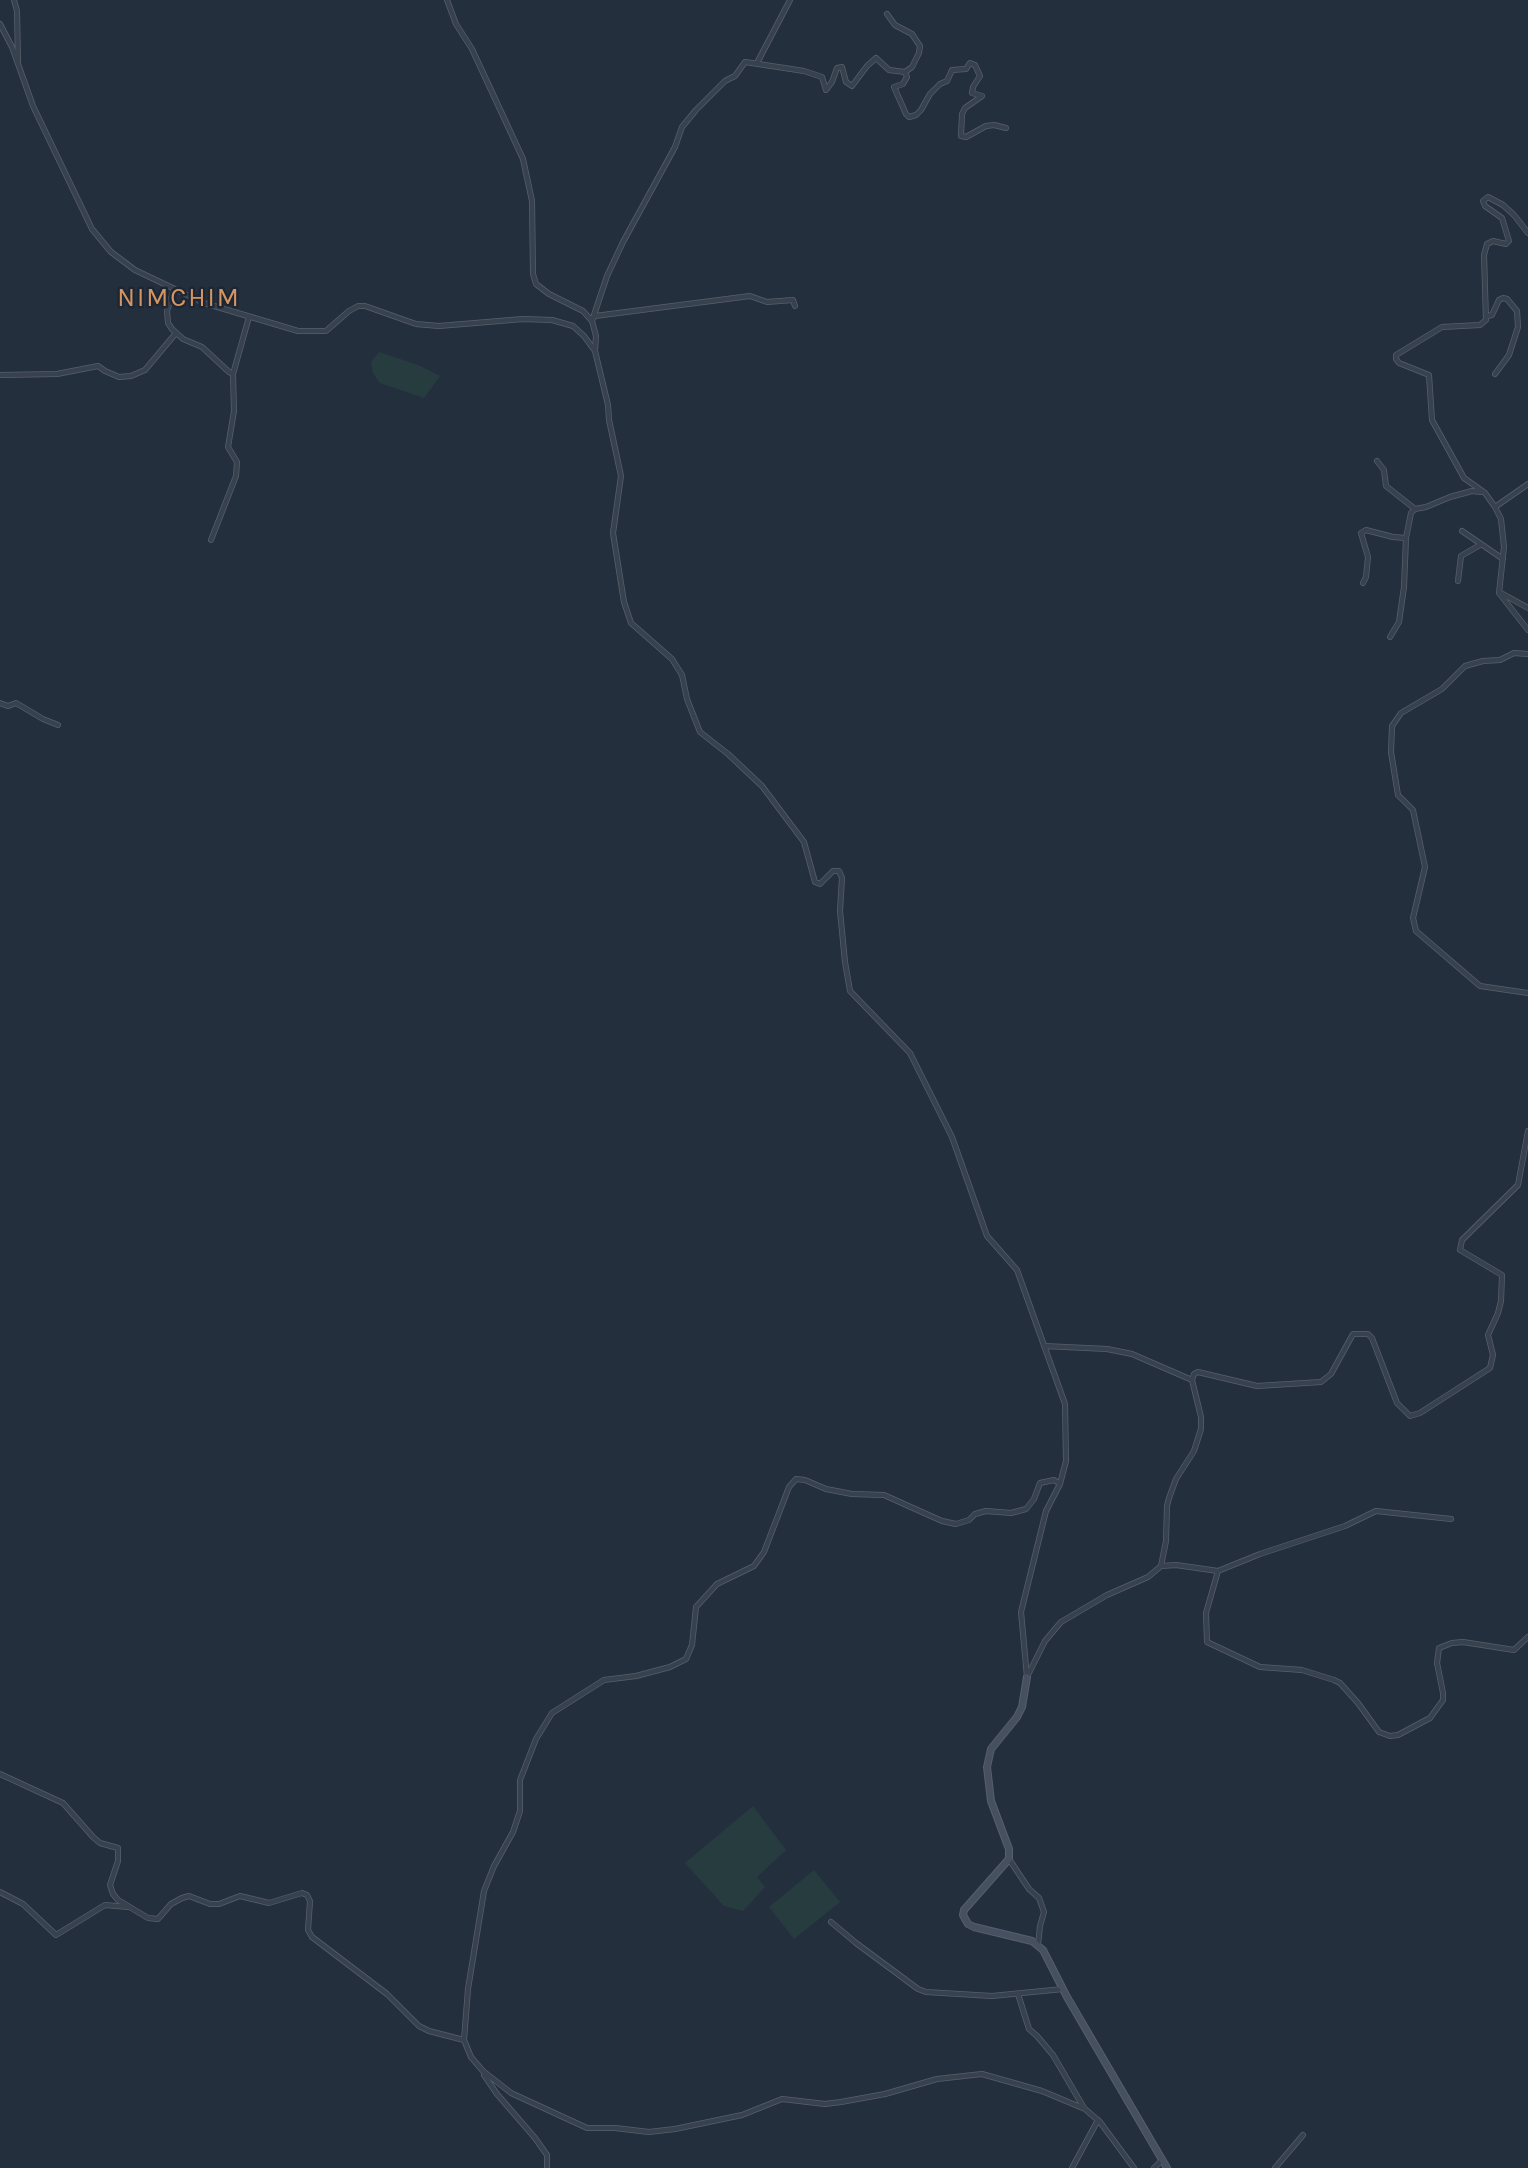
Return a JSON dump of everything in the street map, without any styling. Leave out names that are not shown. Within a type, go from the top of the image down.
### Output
[{"type":"street","points":[[14,0],[18,11],[18,66]]},
{"type":"street","points":[[447,0],[456,24],[472,49],[523,159],[532,201],[533,274],[536,284],[593,319],[750,296],[767,302],[793,300],[795,306]]},
{"type":"street","points":[[757,63],[790,0]]},
{"type":"street","points":[[887,14],[895,25],[908,30],[920,46],[912,67],[905,72],[889,70],[876,58],[852,86],[846,82],[842,67],[837,68],[826,90],[822,77],[804,71],[745,62],[735,76],[724,81],[682,127],[675,147],[612,265],[593,319],[595,351],[621,476],[613,533],[624,602],[631,623],[671,659],[682,675],[687,699],[700,732],[762,786],[804,842],[816,882],[820,884],[833,871],[839,870],[842,878],[841,911],[845,962],[850,990],[910,1053],[952,1137],[987,1236],[1017,1270],[1065,1404],[1066,1461],[1060,1484],[1046,1511],[1021,1612],[1027,1678],[1022,1707],[991,1749],[987,1767],[990,1801],[1009,1849],[1009,1859],[1006,1866],[964,1910],[964,1919],[974,1927],[1032,1941],[1043,1950],[1167,2168]]},
{"type":"street","points":[[0,24],[12,47],[33,106],[92,229],[111,253],[135,270],[204,303],[298,331],[326,331],[349,311],[365,306],[416,324],[439,326],[523,319],[552,320],[573,326],[595,351]]},
{"type":"street","points":[[905,72],[907,77],[903,84],[894,87],[909,117],[922,110],[930,94],[947,81],[952,70],[975,65],[980,76],[972,93],[982,96],[965,107],[961,136],[966,137],[986,126],[1006,128]]},
{"type":"street","points":[[1487,316],[1484,255],[1486,244],[1493,241],[1506,244],[1509,241],[1502,218],[1485,206],[1483,201],[1488,197],[1503,205],[1528,233]]},
{"type":"street","points":[[174,289],[167,311],[168,323],[183,339],[202,347],[233,374]]},
{"type":"street","points":[[1495,373],[1509,355],[1518,327],[1517,311],[1503,298],[1480,325],[1442,327],[1396,355],[1399,363],[1429,375],[1432,420],[1464,478],[1485,493],[1495,507],[1501,520],[1504,547],[1499,593],[1528,630]]},
{"type":"street","points":[[211,540],[238,468],[228,447],[234,411],[233,374],[249,317]]},
{"type":"street","points":[[0,375],[57,374],[98,366],[119,377],[131,376],[145,370],[176,333]]},
{"type":"street","points":[[1377,461],[1384,470],[1386,486],[1415,509]]},
{"type":"street","points":[[1495,507],[1528,484]]},
{"type":"street","points":[[1390,637],[1399,622],[1406,538],[1411,513],[1415,509],[1472,491],[1485,493]]},
{"type":"street","points":[[1363,583],[1368,557],[1361,533],[1366,530],[1406,538]]},
{"type":"street","points":[[1462,531],[1503,559]]},
{"type":"street","points":[[1458,581],[1461,556],[1481,545]]},
{"type":"street","points":[[1499,593],[1528,608]]},
{"type":"street","points":[[1528,654],[1514,653],[1500,660],[1465,666],[1442,689],[1401,713],[1392,726],[1391,752],[1398,795],[1413,810],[1424,867],[1413,918],[1416,932],[1480,986],[1528,993]]},
{"type":"street","points":[[0,703],[8,706],[16,703],[58,725]]},
{"type":"street","points":[[1161,1566],[1169,1498],[1194,1451],[1201,1429],[1201,1417],[1192,1380],[1194,1374],[1198,1372],[1257,1386],[1321,1382],[1331,1374],[1353,1334],[1367,1334],[1372,1338],[1397,1403],[1410,1416],[1420,1413],[1490,1368],[1493,1355],[1488,1335],[1499,1313],[1502,1275],[1460,1250],[1462,1241],[1518,1185],[1528,1131]]},
{"type":"street","points":[[1044,1346],[1107,1349],[1132,1354],[1192,1380]]},
{"type":"street","points":[[547,2168],[547,2155],[497,2094],[471,2057],[464,2040],[468,1989],[484,1891],[513,1832],[520,1811],[520,1780],[536,1739],[552,1713],[604,1680],[636,1676],[686,1659],[692,1645],[696,1607],[717,1584],[754,1566],[764,1552],[789,1487],[796,1479],[825,1489],[852,1494],[884,1495],[942,1521],[956,1524],[986,1511],[1012,1513],[1026,1509],[1034,1499],[1040,1483],[1054,1480],[1060,1484]]},
{"type":"street","points":[[1027,1678],[1045,1641],[1062,1622],[1107,1595],[1148,1577],[1161,1566],[1218,1570],[1345,1526],[1376,1511],[1451,1519]]},
{"type":"street","points":[[1218,1570],[1206,1613],[1207,1642],[1260,1667],[1303,1670],[1340,1683],[1379,1732],[1390,1737],[1430,1718],[1443,1700],[1437,1663],[1439,1648],[1452,1643],[1463,1643],[1514,1650],[1528,1637]]},
{"type":"street","points":[[0,1774],[63,1803],[100,1843],[118,1848],[118,1861],[110,1885],[118,1900],[153,1920],[162,1916],[171,1904],[189,1896],[210,1904],[219,1904],[240,1896],[269,1903],[302,1893],[307,1895],[310,1901],[308,1930],[312,1937],[387,1994],[418,2026],[464,2040]]},
{"type":"street","points":[[1009,1859],[1039,1898],[1044,1912],[1038,1945]]},
{"type":"street","points":[[0,1892],[23,1904],[56,1935],[105,1905],[132,1908]]},
{"type":"street","points":[[831,1922],[918,1989],[926,1992],[983,1996],[1063,1989]]},
{"type":"street","points":[[1017,1994],[1029,2029],[1053,2055],[1085,2109]]},
{"type":"street","points":[[471,2057],[490,2079],[510,2094],[587,2128],[649,2132],[751,2113],[782,2099],[825,2104],[884,2094],[937,2079],[982,2074],[1042,2091],[1085,2109],[1098,2120],[1134,2168]]},
{"type":"street","points":[[1072,2168],[1098,2120]]},
{"type":"street","points":[[1275,2168],[1303,2135]]},
{"type":"street","points":[[1154,2168],[1162,2160]]},
{"type":"green space","points":[[379,352],[418,365],[440,376],[424,398],[380,383],[373,373],[371,362]]},
{"type":"green space","points":[[753,1806],[786,1850],[757,1877],[765,1887],[743,1911],[724,1906],[685,1863]]},
{"type":"green space","points":[[814,1870],[840,1902],[794,1939],[769,1907]]},
{"type":"district","name":"NIMCHIM","points":[[179,299]]}]
